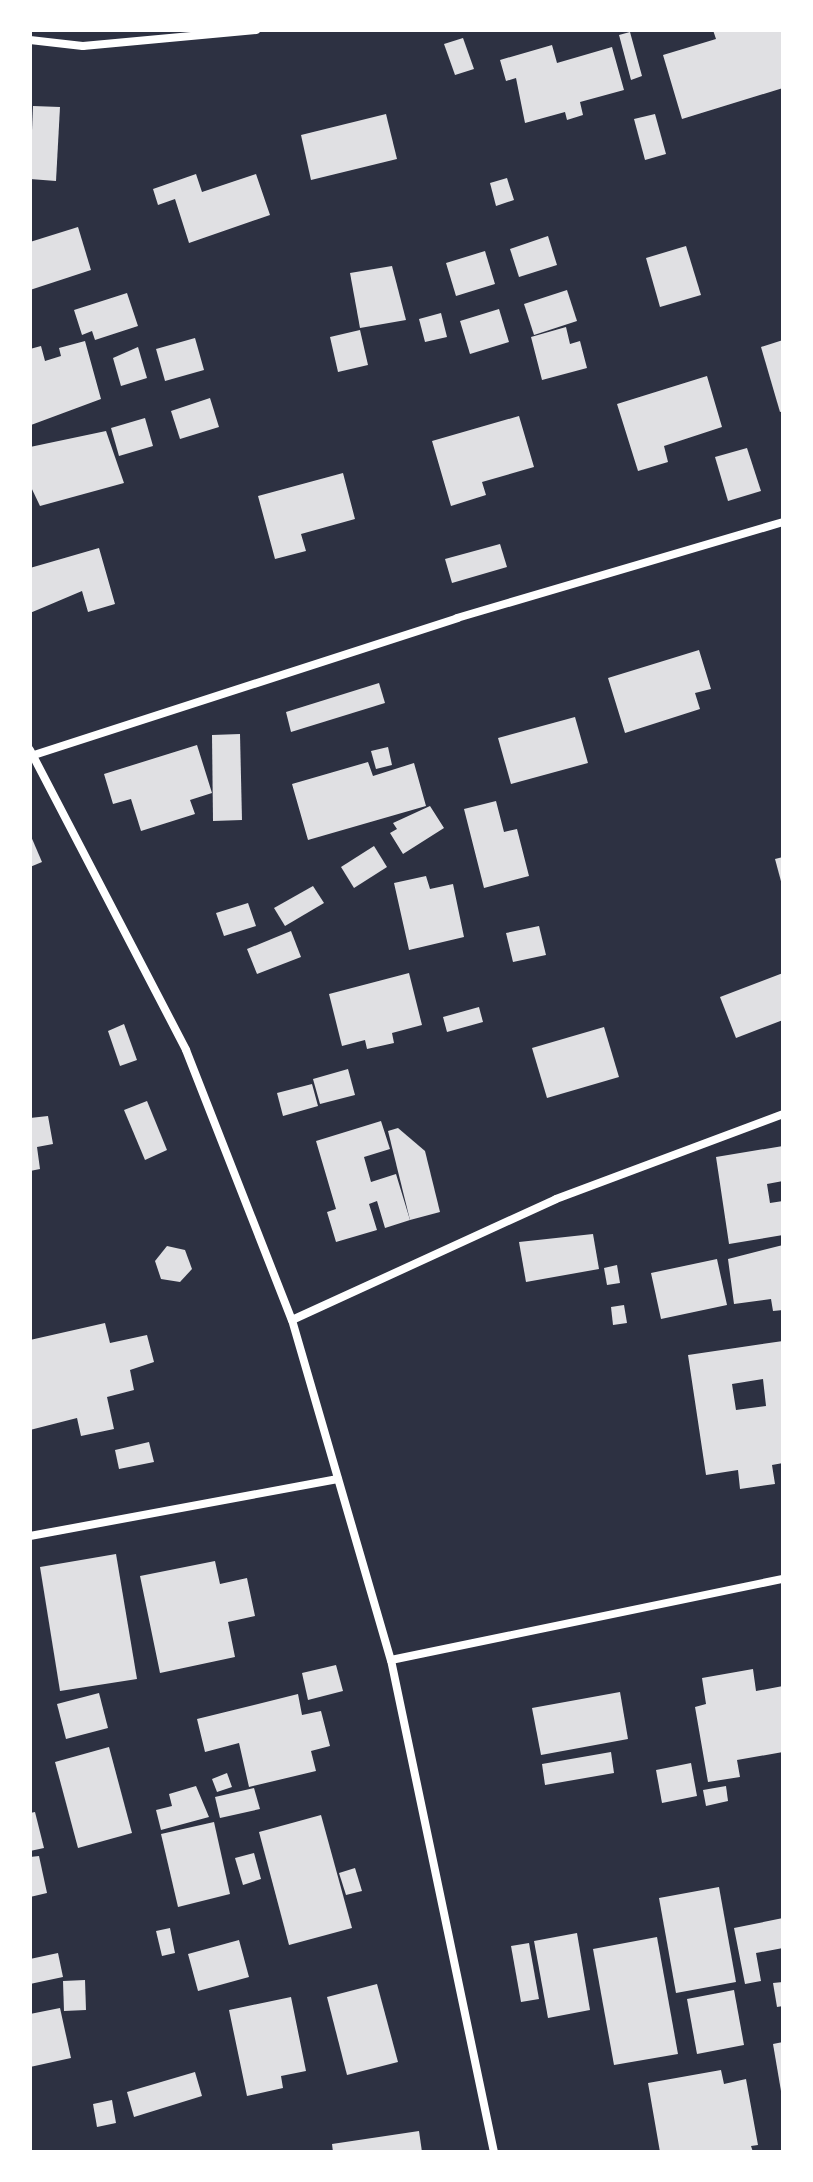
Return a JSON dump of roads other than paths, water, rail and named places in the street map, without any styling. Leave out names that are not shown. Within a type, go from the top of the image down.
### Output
[{"type":"street","points":[[30,40],[83,46],[256,30]]},
{"type":"street","points":[[494,2152],[391,1660],[292,1320],[186,1050],[32,752],[457,618],[783,522]]},
{"type":"street","points":[[292,1320],[556,1199],[783,1114]]},
{"type":"street","points":[[30,1536],[338,1479]]},
{"type":"street","points":[[391,1660],[783,1579]]}]
